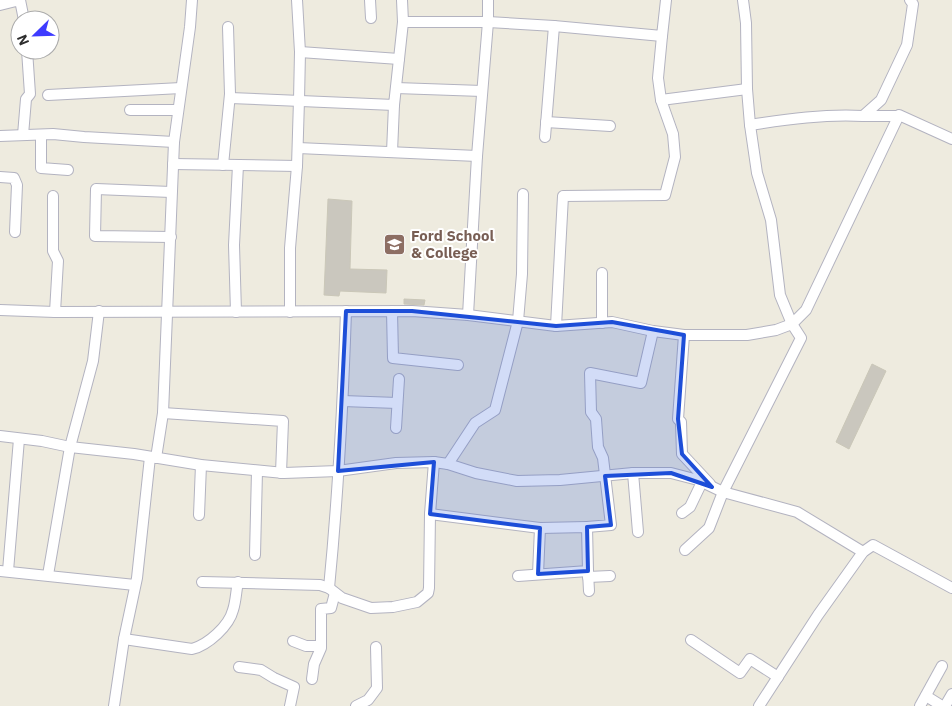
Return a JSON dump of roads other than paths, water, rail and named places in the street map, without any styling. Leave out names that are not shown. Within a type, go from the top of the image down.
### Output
[{"type":"street","points":[[0,5],[20,0],[22,10]]},
{"type":"street","points":[[114,706],[124,639],[135,585],[153,458],[163,413],[174,142],[192,0]]},
{"type":"street","points":[[290,312],[290,248],[298,148],[300,52],[297,0]]},
{"type":"street","points":[[370,0],[371,18]]},
{"type":"street","points":[[392,152],[402,0]]},
{"type":"street","points":[[468,315],[488,0]]},
{"type":"street","points":[[556,326],[563,196],[666,195],[675,157],[673,134],[661,100],[658,78],[666,0]]},
{"type":"street","points":[[685,550],[709,528],[723,492],[801,338],[792,324],[780,296],[771,220],[757,173],[747,89],[746,22],[743,0]]},
{"type":"street","points":[[863,116],[881,100],[907,46],[913,4],[910,0]]},
{"type":"street","points":[[402,22],[488,22],[662,36]]},
{"type":"street","points":[[545,137],[554,26]]},
{"type":"street","points":[[223,165],[230,98],[228,27]]},
{"type":"street","points":[[300,52],[399,59]]},
{"type":"street","points":[[24,135],[26,99],[30,94],[28,60]]},
{"type":"street","points":[[48,95],[181,88]]},
{"type":"street","points":[[396,88],[482,91]]},
{"type":"street","points":[[661,100],[747,89]]},
{"type":"street","points":[[230,98],[394,105]]},
{"type":"street","points":[[130,110],[178,110]]},
{"type":"street","points":[[750,125],[833,114],[863,116],[899,115],[952,139]]},
{"type":"street","points":[[0,310],[55,312],[392,311],[468,315],[556,326],[612,322],[653,331],[684,335],[748,335],[776,330],[792,324],[806,310],[899,116]]},
{"type":"street","points":[[546,122],[610,126]]},
{"type":"street","points":[[0,136],[53,134],[174,142]]},
{"type":"street","points":[[41,135],[41,168],[68,170]]},
{"type":"street","points":[[298,148],[477,156]]},
{"type":"street","points":[[173,164],[297,166]]},
{"type":"street","points":[[236,312],[234,245],[238,165]]},
{"type":"street","points":[[0,177],[14,178],[16,184],[15,232]]},
{"type":"street","points":[[171,192],[96,189],[95,236],[171,237]]},
{"type":"street","points":[[448,464],[475,423],[495,410],[518,321],[522,274],[523,194]]},
{"type":"street","points":[[53,196],[53,251],[58,261],[55,312]]},
{"type":"street","points":[[602,273],[602,323]]},
{"type":"street","points":[[48,575],[70,447],[92,361],[99,311]]},
{"type":"street","points":[[312,679],[314,664],[320,646],[322,609],[332,608],[346,311]]},
{"type":"street","points":[[392,311],[393,358],[458,365]]},
{"type":"street","points":[[430,514],[540,528],[611,525],[603,458],[598,447],[596,419],[591,412],[590,373],[641,383],[653,331]]},
{"type":"street","points":[[684,335],[678,420],[681,422],[682,454],[712,487]]},
{"type":"street","points":[[396,428],[399,380]]},
{"type":"street","points":[[343,401],[397,403]]},
{"type":"street","points":[[163,413],[283,421],[281,473]]},
{"type":"street","points":[[0,436],[201,465],[281,473],[338,471],[396,463],[434,462],[518,481],[560,480],[633,473],[672,473],[702,482],[723,492],[797,512],[863,552]]},
{"type":"street","points":[[19,439],[4,571],[135,585]]},
{"type":"street","points":[[202,582],[311,584],[332,590],[342,598],[371,608],[393,607],[416,602],[424,598],[429,588],[430,514],[434,462]]},
{"type":"street","points":[[199,515],[201,465]]},
{"type":"street","points":[[255,555],[257,471]]},
{"type":"street","points":[[633,473],[638,532]]},
{"type":"street","points":[[682,513],[690,507],[702,482]]},
{"type":"street","points":[[587,527],[589,591]]},
{"type":"street","points":[[538,574],[540,528]]},
{"type":"street","points":[[759,706],[818,615],[863,552],[873,545],[952,588]]},
{"type":"street","points":[[518,576],[588,574],[610,576]]},
{"type":"street","points":[[124,639],[192,649],[200,647],[213,637],[230,619],[238,582]]},
{"type":"street","points":[[691,640],[740,672],[750,659],[778,677]]},
{"type":"street","points":[[292,641],[306,646],[320,646]]},
{"type":"street","points":[[356,706],[368,700],[377,688],[376,647]]},
{"type":"street","points":[[920,706],[942,666]]},
{"type":"street","points":[[240,667],[261,670],[294,687],[290,706]]},
{"type":"street","points":[[926,696],[943,706],[952,694]]},
{"type":"place","name":"Ford School & College","points":[[395,244]]}]
